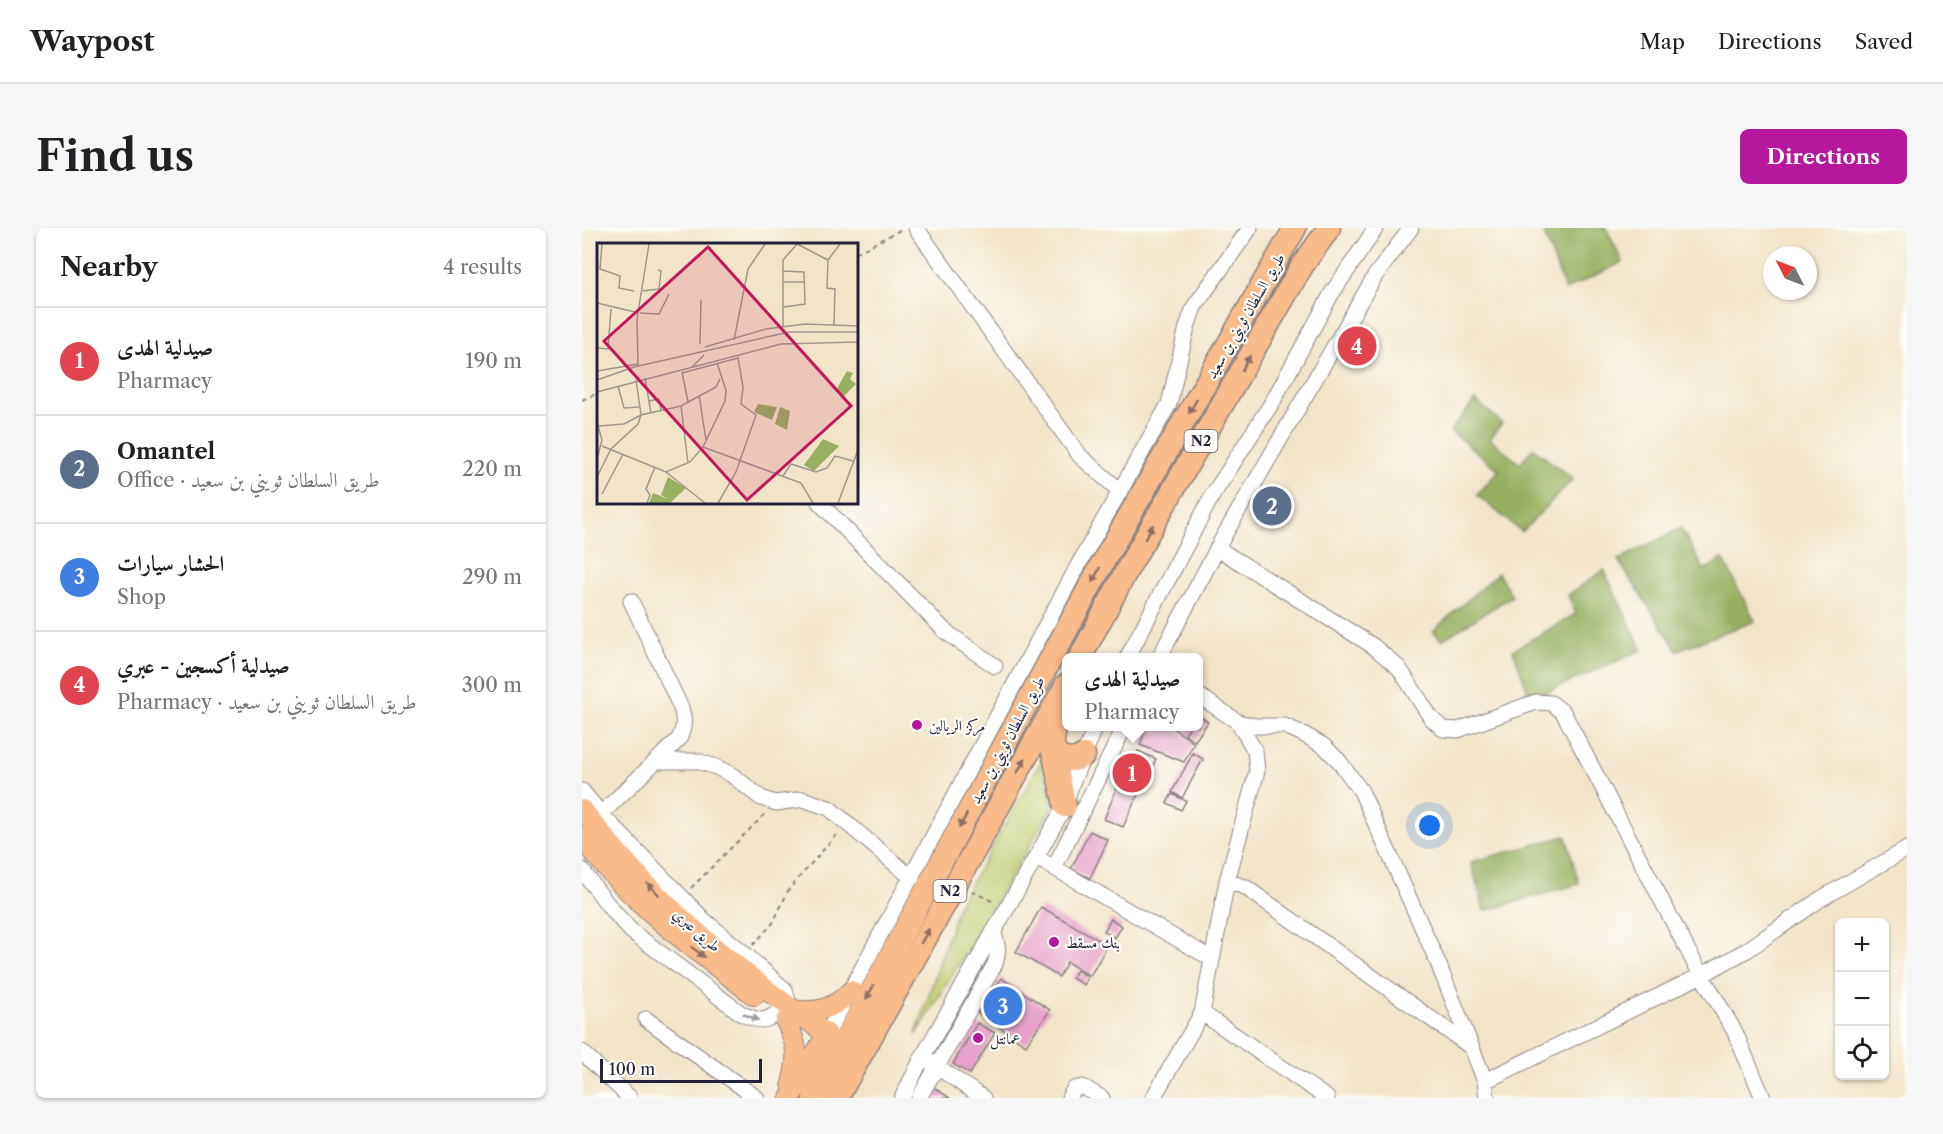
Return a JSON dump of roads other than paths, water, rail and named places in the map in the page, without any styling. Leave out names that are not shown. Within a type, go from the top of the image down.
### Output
[{"type":"highway","name":"طريق السلطان ثويني بن سعيد","points":[[814,1098],[1108,553],[1295,228]]},
{"type":"highway","name":"طريق السلطان ثويني بن سعيد","points":[[1082,653],[1128,568],[1297,276],[1329,228]]},
{"type":"highway","name":"طريق السلطان ثويني بن سعيد","points":[[837,1098],[1062,693]]},
{"type":"highway","points":[[1062,699],[1052,747],[1065,806]]},
{"type":"highway","points":[[1052,747],[1062,759],[1075,759],[1084,755]]},
{"type":"main road","name":"طريق عبري","points":[[592,812],[617,853],[679,904],[786,1013]]},
{"type":"main road","name":"طريق عبري","points":[[582,837],[629,893],[693,948],[823,1041]]},
{"type":"main road","points":[[629,893],[663,916],[668,916],[679,904]]},
{"type":"main road","points":[[789,1098],[798,1056],[786,1013],[818,1011],[831,1007],[851,991]]},
{"type":"main road","points":[[789,1098],[823,1041]]},
{"type":"street","points":[[916,228],[1080,456],[1120,491]]},
{"type":"street","points":[[823,1041],[1080,562],[1171,398],[1187,327],[1194,307],[1250,228]]},
{"type":"street","points":[[1129,653],[1212,496],[1273,401],[1332,293],[1376,228]]},
{"type":"street","points":[[1161,653],[1217,548],[1375,276],[1411,228]]},
{"type":"street","points":[[821,504],[946,632],[995,666]]},
{"type":"street","points":[[1217,548],[1373,646],[1399,668],[1431,718],[1443,729],[1458,730],[1536,702],[1551,703],[1563,712],[1702,975],[1735,1032],[1763,1098]]},
{"type":"street","points":[[582,791],[592,812],[657,761],[679,739],[683,729],[684,718],[681,708],[631,601]]},
{"type":"street","points":[[1203,698],[1238,722],[1256,726],[1284,726],[1315,740],[1339,761],[1361,791],[1438,963],[1485,1081],[1487,1098]]},
{"type":"street","points":[[1153,1098],[1202,1013],[1227,881],[1257,771],[1255,751],[1238,722]]},
{"type":"street","points":[[902,1098],[922,1058],[1065,806],[1094,731]]},
{"type":"street","points":[[1054,868],[1122,731]]},
{"type":"street","points":[[657,761],[698,761],[716,766],[732,775],[761,798],[776,803],[803,799],[829,808],[912,878]]},
{"type":"street","points":[[1485,1081],[1702,975],[1747,950],[1822,898],[1907,849]]},
{"type":"street","points":[[1036,858],[1212,958]]},
{"type":"street","points":[[582,870],[631,931],[742,1014],[761,1021],[786,1013],[785,990],[704,920],[679,904]]},
{"type":"street","points":[[1227,881],[1245,887],[1471,1047]]},
{"type":"street","points":[[919,1098],[995,964],[998,942],[993,932]]},
{"type":"street","points":[[1202,1013],[1327,1098]]},
{"type":"street","points":[[646,1019],[757,1098]]},
{"type":"street","points":[[582,1052],[588,1068],[630,1098]]},
{"type":"street","points":[[922,1058],[983,1098]]},
{"type":"street","points":[[1069,1098],[1074,1089],[1078,1087],[1083,1087],[1102,1098]]},
{"type":"place","name":"صيدلية أكسجين - عبري","points":[[1357,346]]},
{"type":"place","name":"Omantel","points":[[1272,506]]},
{"type":"place","name":"مركز الريالين","points":[[917,725]]},
{"type":"place","name":"صيدلية الهدى","points":[[1132,773]]},
{"type":"place","name":"بنك مسقط","points":[[1054,942]]},
{"type":"place","name":"الحشار سيارات","points":[[1003,1006]]},
{"type":"place","name":"عمانتل","points":[[978,1038]]}]
